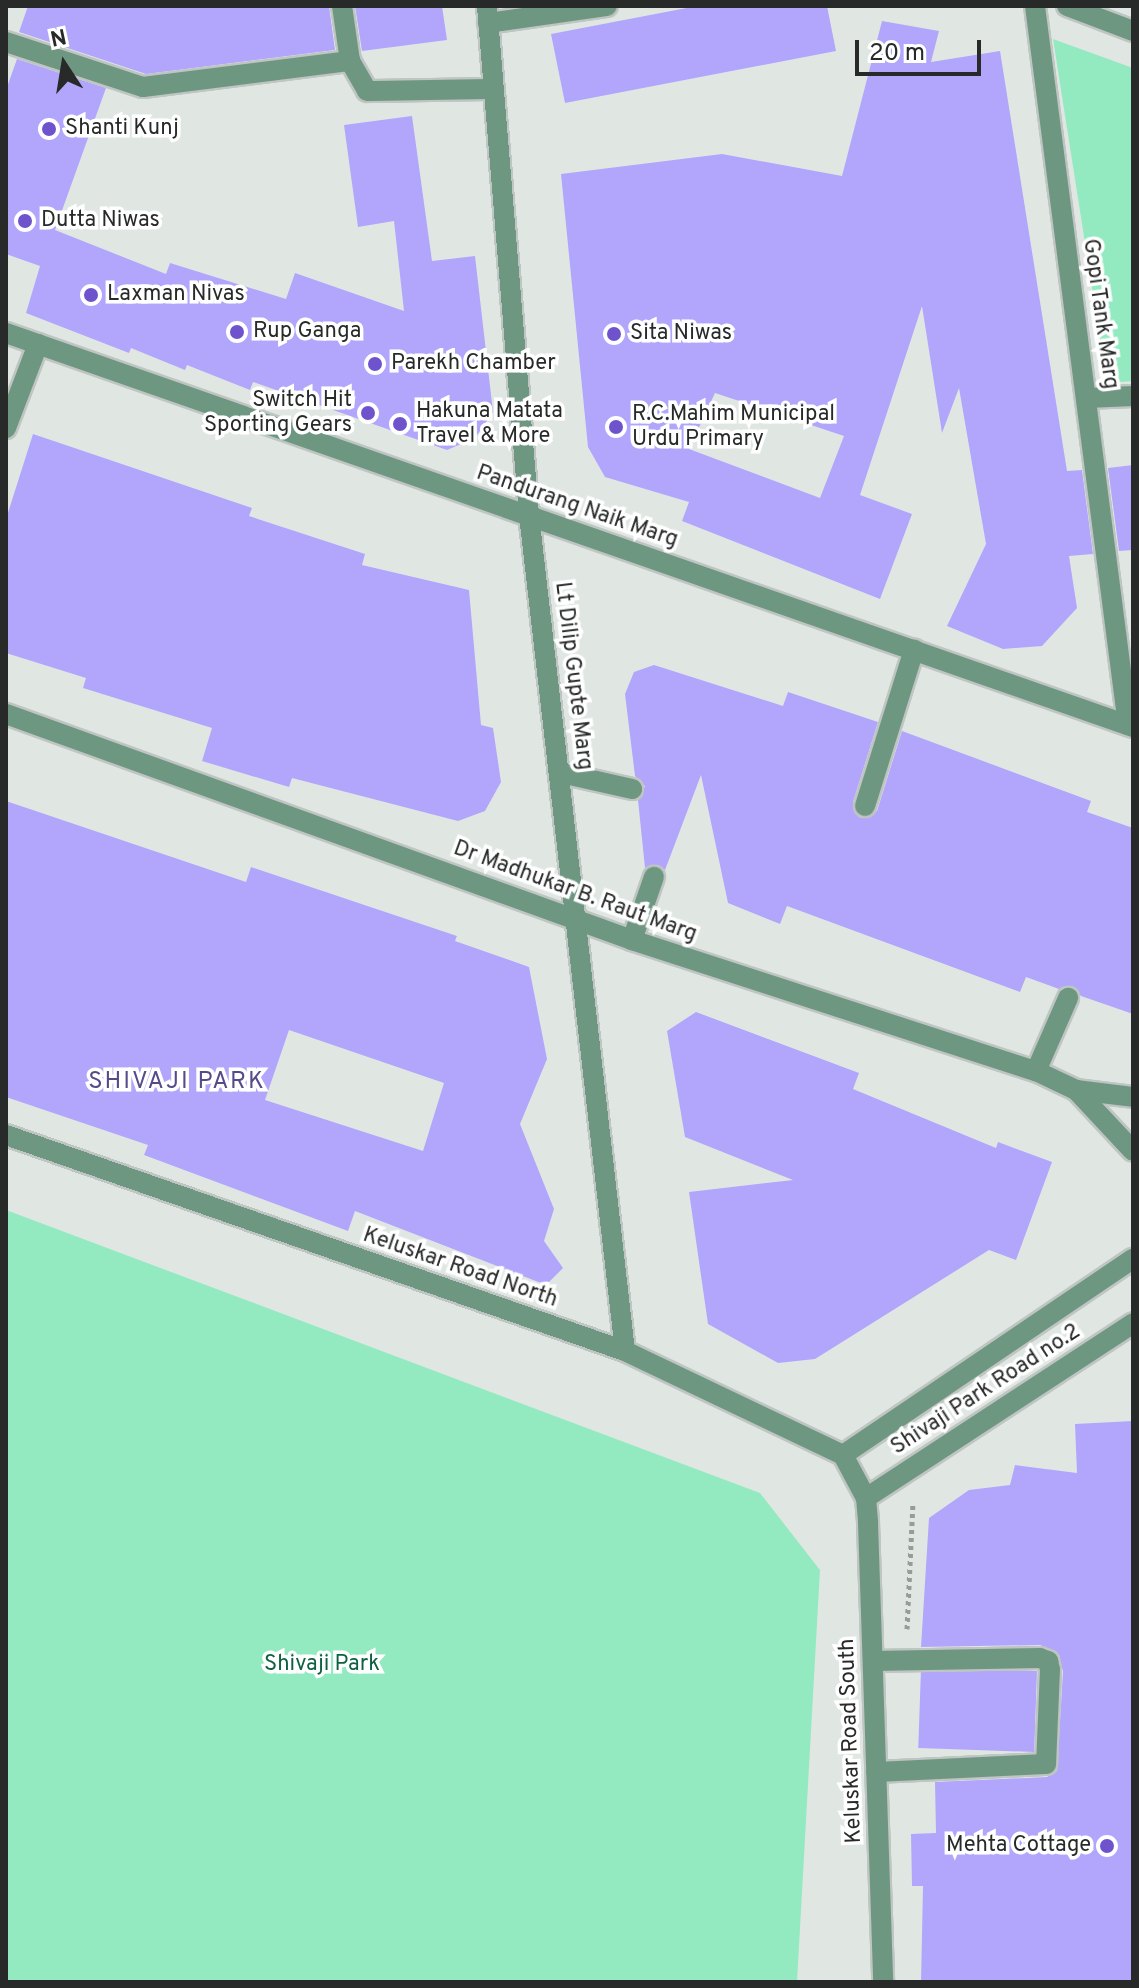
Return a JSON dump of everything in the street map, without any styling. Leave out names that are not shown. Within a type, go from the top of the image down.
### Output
[{"type":"street","points":[[342,6],[350,61],[367,91],[494,89]]},
{"type":"street","points":[[487,15],[607,6]]},
{"type":"street","name":"Gopi Tank Marg","points":[[1035,6],[1130,726]]},
{"type":"street","points":[[1067,6],[1133,31]]},
{"type":"street","name":"Lt Dilip Gupte Marg","points":[[487,15],[529,515],[579,919],[625,1351]]},
{"type":"street","points":[[6,42],[143,87],[350,61]]},
{"type":"street","name":"Pandurang Naik Marg","points":[[6,333],[1130,726]]},
{"type":"street","points":[[6,428],[15,377],[38,344]]},
{"type":"street","points":[[1087,398],[1133,396]]},
{"type":"street","points":[[865,806],[914,650]]},
{"type":"street","name":"Dr Madhukar B. Raut Marg","points":[[6,714],[632,940],[1036,1071],[1076,1090],[1133,1097]]},
{"type":"street","points":[[561,773],[632,789]]},
{"type":"street","points":[[632,940],[654,877]]},
{"type":"street","points":[[1036,1071],[1068,998]]},
{"type":"street","points":[[1076,1090],[1133,1151]]},
{"type":"street","name":"Keluskar Road North","points":[[6,1135],[625,1351],[843,1455]]},
{"type":"street","points":[[866,1498],[843,1455],[1133,1259]]},
{"type":"street","name":"Shivaji Park Road no.2","points":[[866,1498],[1133,1323]]},
{"type":"street","name":"Keluskar Road South","points":[[866,1498],[883,1982]]},
{"type":"street","points":[[873,1661],[1040,1658],[1048,1661],[1050,1670],[1046,1764],[876,1772]]},
{"type":"green space","points":[[1053,39],[1133,68],[1133,381],[1107,383]]},
{"type":"green space","name":"Shivaji Park","points":[[6,1210],[760,1493],[820,1570],[797,1982],[6,1982]]},
{"type":"building","points":[[28,6],[329,6],[335,50],[146,74],[19,32]]},
{"type":"building","points":[[355,6],[442,6],[447,40],[362,51]]},
{"type":"building","points":[[697,6],[827,6],[836,51],[565,103],[551,34]]},
{"type":"building","points":[[882,21],[939,31],[931,62],[1000,51],[1067,471],[1082,470],[1093,554],[1069,556],[1077,608],[1042,646],[1003,649],[947,626],[986,544],[959,388],[942,433],[922,306],[860,495],[912,514],[880,599],[682,521],[689,502],[605,477],[588,447],[561,174],[722,154],[842,176]],"holes":[[[715,393],[844,436],[820,498],[689,449]]]},
{"type":"building","points":[[17,59],[106,88],[55,230],[166,274],[170,263],[286,299],[295,273],[404,311],[394,221],[358,227],[344,125],[412,116],[432,261],[475,256],[493,412],[475,438],[447,450],[253,382],[250,390],[187,365],[185,370],[131,348],[129,353],[26,313],[40,266],[6,254],[6,90]]},
{"type":"building","points":[[33,434],[252,508],[249,516],[365,554],[362,565],[469,590],[481,725],[493,728],[501,782],[485,811],[458,821],[292,778],[289,787],[202,761],[212,728],[83,688],[86,678],[6,653],[6,519]]},
{"type":"building","points":[[1133,465],[1133,550],[1119,551],[1108,468]]},
{"type":"building","points":[[654,665],[783,706],[788,692],[878,722],[853,802],[860,818],[877,811],[902,731],[1091,801],[1087,812],[1133,828],[1133,1014],[1081,996],[1072,986],[1059,989],[1026,977],[1020,992],[787,906],[780,924],[728,903],[701,775],[665,870],[658,865],[645,868],[638,800],[645,786],[635,776],[625,694],[634,672]]},
{"type":"building","points":[[6,801],[246,882],[251,867],[457,936],[455,941],[529,967],[547,1059],[520,1124],[554,1209],[544,1241],[563,1268],[546,1285],[355,1211],[348,1231],[144,1155],[148,1145],[6,1097]],"holes":[[[289,1030],[444,1083],[423,1151],[265,1100]]]},
{"type":"building","points":[[696,1012],[859,1073],[853,1089],[996,1148],[998,1142],[1052,1162],[1016,1260],[989,1250],[815,1359],[778,1363],[708,1324],[689,1192],[793,1180],[685,1137],[667,1031]]},
{"type":"building","points":[[1133,1421],[1133,1982],[921,1982],[923,1886],[912,1886],[911,1834],[936,1833],[935,1782],[1047,1777],[1057,1771],[1063,1671],[1057,1652],[1040,1645],[921,1647],[929,1518],[969,1490],[1010,1485],[1015,1465],[1077,1473],[1075,1424]]},
{"type":"building","points":[[921,1667],[1037,1671],[1034,1752],[918,1748]]},
{"type":"place","name":"Shanti Kunj","points":[[49,129]]},
{"type":"place","name":"Dutta Niwas","points":[[25,221]]},
{"type":"place","name":"Laxman Nivas","points":[[91,295]]},
{"type":"place","name":"Rup Ganga","points":[[237,332]]},
{"type":"place","name":"Sita Niwas","points":[[614,334]]},
{"type":"place","name":"Parekh Chamber","points":[[375,364]]},
{"type":"place","name":"Switch Hit Sporting Gears","points":[[368,413]]},
{"type":"place","name":"Hakuna Matata Travel & More","points":[[400,424]]},
{"type":"place","name":"R.C.Mahim Municipal Urdu Primary","points":[[616,427]]},
{"type":"place","name":"Mehta Cottage","points":[[1107,1846]]},
{"type":"district","name":"SHIVAJI PARK","points":[[177,1083]]}]
